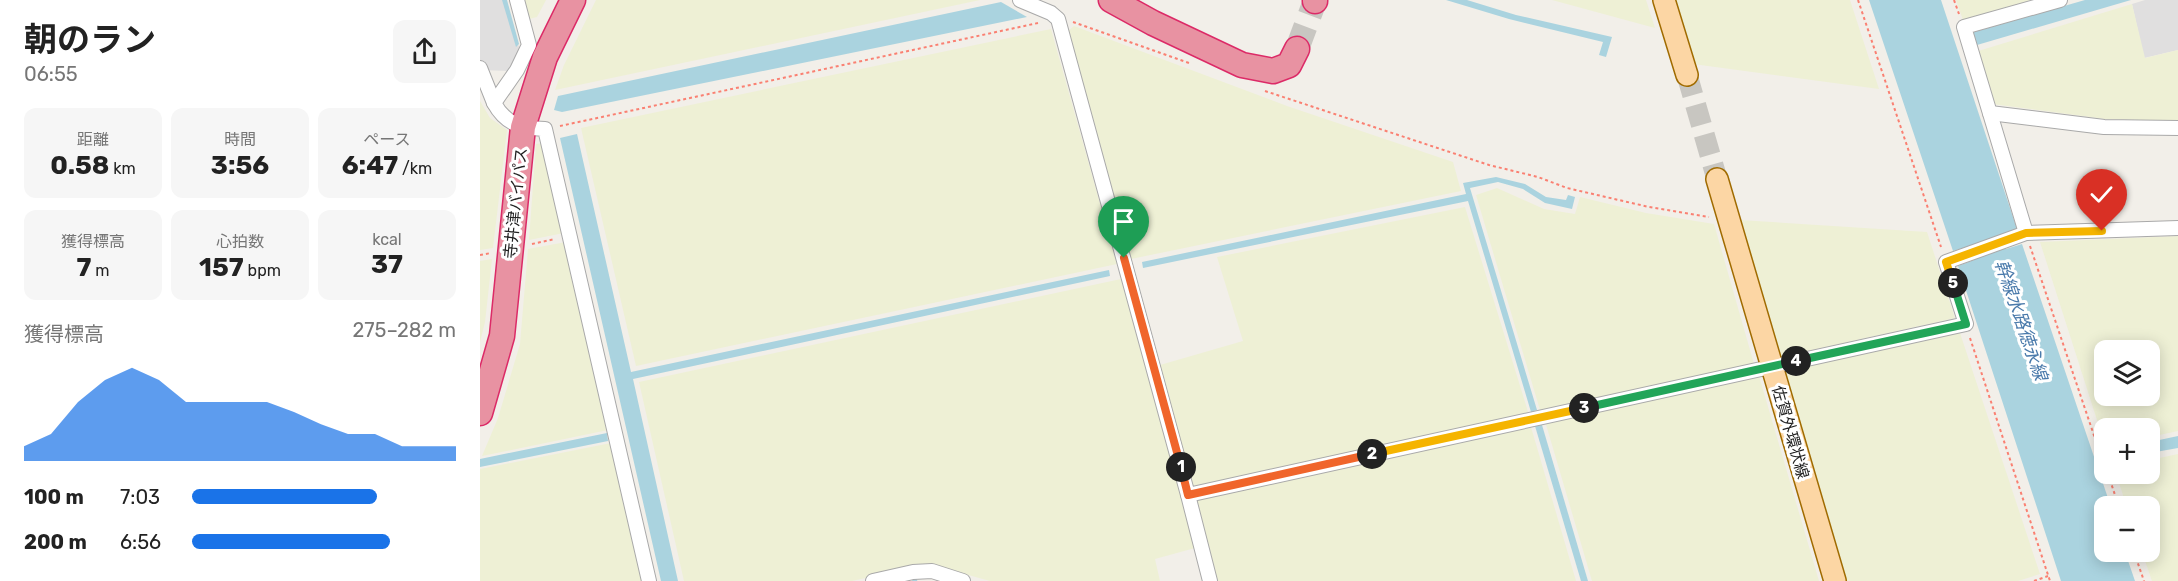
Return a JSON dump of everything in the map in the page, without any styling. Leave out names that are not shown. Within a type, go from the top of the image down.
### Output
[{"type":"highway","name":"寺井津バイパス","points":[[480,413],[502,336],[545,57],[573,0]]},
{"type":"highway","points":[[1111,0],[1153,23],[1242,65],[1274,71],[1289,65],[1297,49]]},
{"type":"main road","points":[[1664,0],[1687,75]]},
{"type":"main road","name":"佐賀外環状線","points":[[1717,179],[1835,581]]},
{"type":"street","points":[[494,103],[517,70],[529,45],[518,0]]},
{"type":"street","points":[[1020,0],[1051,12],[1058,19],[1210,581]]},
{"type":"street","points":[[2026,233],[1964,27],[2060,0]]},
{"type":"street","points":[[480,68],[501,116],[512,123],[534,128],[649,581]]},
{"type":"street","points":[[1990,113],[2104,128],[2178,128]]},
{"type":"street","points":[[1188,495],[1966,324],[1946,262],[2026,233],[2178,228]]},
{"type":"street","points":[[873,581],[913,572],[932,571],[963,581]]},
{"type":"path","points":[[1858,0],[1946,262]]},
{"type":"path","points":[[534,128],[1058,19],[1083,24],[1194,65]]},
{"type":"path","points":[[1260,89],[1489,165],[1538,177],[1567,188],[1706,218],[1727,215]]},
{"type":"path","points":[[2026,233],[2094,435]]},
{"type":"path","points":[[1966,324],[2050,581]]},
{"type":"path","points":[[2137,562],[2144,581]]},
{"type":"path","points":[[2034,581],[2048,576]]},
{"type":"shaded area","points":[[480,0],[503,0],[520,50],[509,71],[480,70]]},
{"type":"shaded area","points":[[2145,0],[2178,0],[2178,50],[2144,58],[2132,4]]},
{"type":"green space","points":[[523,0],[546,0],[537,17],[529,19]]},
{"type":"green space","points":[[596,0],[980,0],[555,90],[564,65]]},
{"type":"green space","points":[[1552,0],[1646,0],[1655,28]]},
{"type":"green space","points":[[1675,0],[1850,0],[1879,89],[1693,64]]},
{"type":"green space","points":[[1956,0],[2032,0],[1963,20]]},
{"type":"green space","points":[[2132,4],[2145,58],[2178,50],[2178,121],[2105,119],[1992,104],[1975,52]]},
{"type":"green space","points":[[1074,26],[1287,106],[1453,162],[1461,191],[1131,259],[1067,32]]},
{"type":"green space","points":[[1051,29],[1117,264],[636,366],[581,128]]},
{"type":"green space","points":[[480,101],[490,118],[507,130],[493,248],[480,250]]},
{"type":"green space","points":[[543,143],[564,233],[529,240],[536,144]]},
{"type":"green space","points":[[1497,188],[1544,209],[1575,214],[1580,197],[1646,213],[1714,224],[1754,364],[1540,410],[1476,195]]},
{"type":"green space","points":[[1465,207],[1529,415],[1193,487],[1160,365],[1243,341],[1217,257]]},
{"type":"green space","points":[[1740,220],[1927,232],[1955,318],[1781,357]]},
{"type":"green space","points":[[2178,236],[2178,431],[2160,435],[2160,418],[2096,418],[2040,242]]},
{"type":"green space","points":[[566,242],[608,430],[482,456],[498,418],[520,344],[528,249]]},
{"type":"green space","points":[[492,259],[485,322],[480,342],[480,261]]},
{"type":"green space","points":[[1121,279],[1195,548],[1155,559],[1160,581],[990,581],[929,564],[852,581],[684,581],[639,382]]},
{"type":"green space","points":[[1960,333],[2040,574],[2018,581],[1846,581],[1785,371]]},
{"type":"green space","points":[[1759,376],[1819,581],[1592,581],[1545,421]]},
{"type":"green space","points":[[1531,427],[1576,581],[1218,581],[1196,498]]},
{"type":"green space","points":[[611,443],[642,581],[480,581],[480,469]]},
{"type":"green space","points":[[2178,454],[2178,581],[2152,581],[2145,562],[2160,562],[2160,496],[2123,496],[2119,484],[2160,484],[2160,458]]},
{"type":"water","points":[[502,0],[507,0],[519,44],[516,47]]},
{"type":"water","points":[[1446,0],[1467,0],[1516,15],[1612,37],[1606,57],[1599,55],[1603,42],[1509,19]]},
{"type":"water","name":"幹線水路徳永線","points":[[1869,0],[1941,0],[2017,229],[2001,235],[2006,249],[2022,244],[2094,457],[2094,484],[2103,484],[2107,496],[2094,496],[2094,562],[2128,562],[2135,581],[2061,581],[1958,266],[1974,260],[1969,246],[1953,251]]},
{"type":"water","points":[[2085,0],[2131,0],[1977,45],[1974,39],[1974,32]]},
{"type":"water","points":[[1001,2],[1027,17],[562,112],[554,110],[558,96]]},
{"type":"water","points":[[577,134],[631,372],[1109,270],[1110,276],[633,379],[678,581],[661,581],[560,138]]},
{"type":"water","points":[[1496,177],[1525,184],[1546,197],[1566,200],[1568,195],[1575,197],[1572,209],[1545,203],[1523,189],[1498,182],[1470,188],[1537,410],[1531,412],[1468,201],[1143,268],[1142,262],[1466,194],[1463,183]]},
{"type":"water","points":[[1542,425],[1588,581],[1581,581],[1535,426]]},
{"type":"water","points":[[607,433],[608,441],[480,467],[480,459]]},
{"type":"water","points":[[2178,436],[2178,448],[2160,451],[2160,440]]},
{"type":"tunnel","points":[[1297,49],[1315,1]]},
{"type":"tunnel","points":[[1687,75],[1717,179]]},
{"type":"route","points":[[1124,258],[1188,495],[1966,324],[1946,262],[2026,233],[2102,231]]}]
